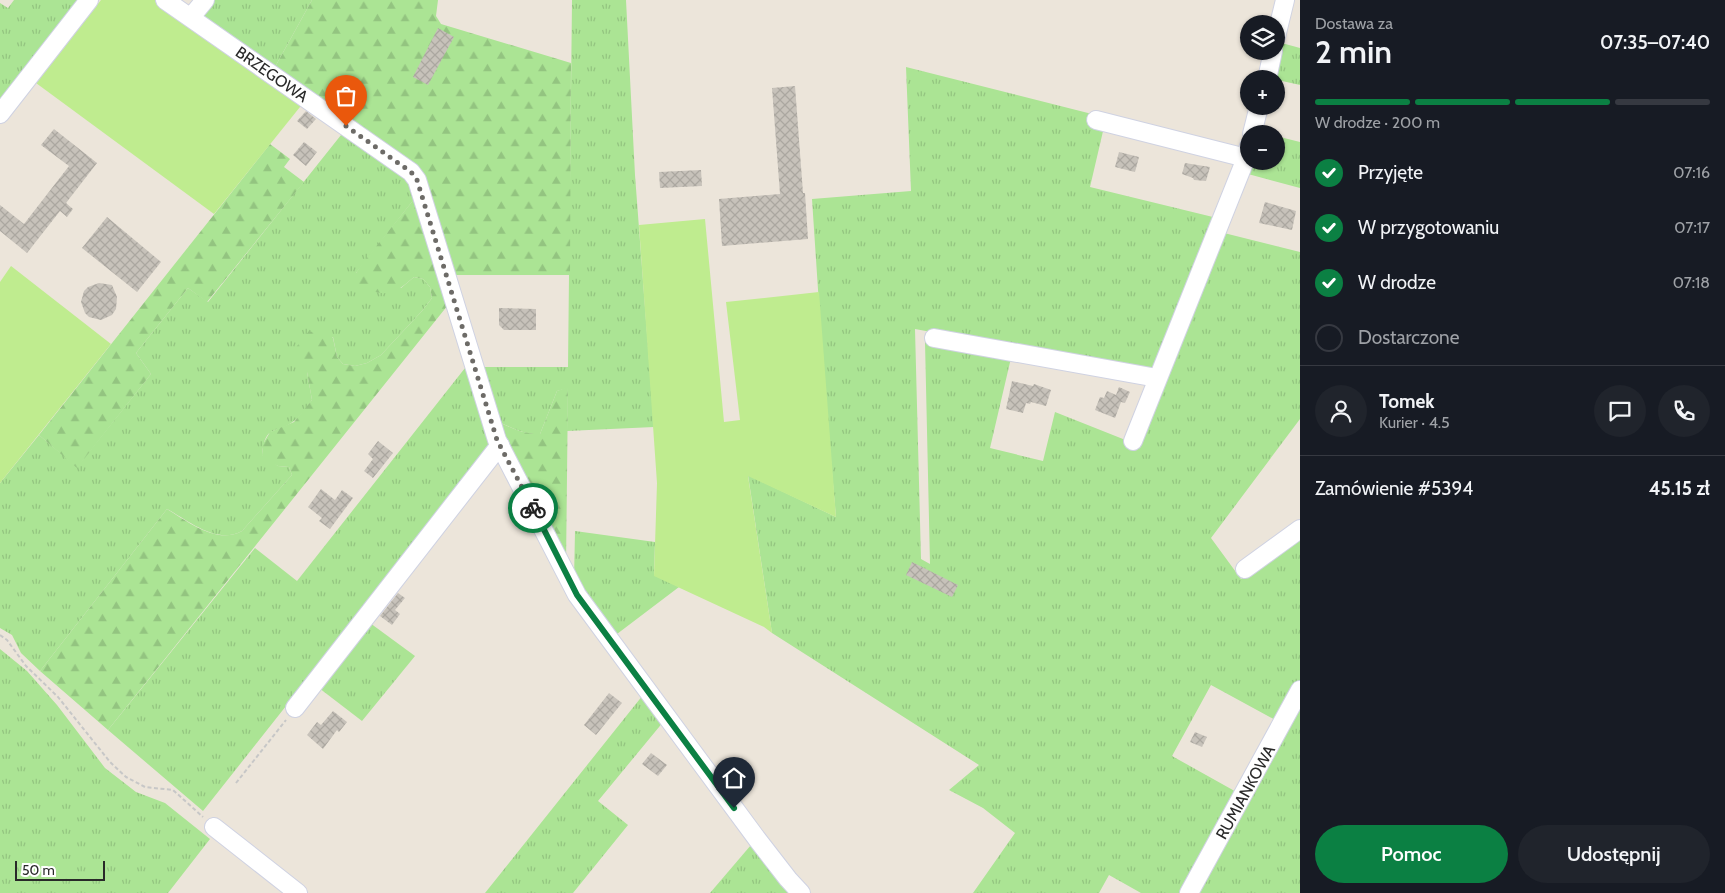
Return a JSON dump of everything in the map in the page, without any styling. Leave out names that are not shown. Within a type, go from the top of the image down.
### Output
[{"type":"street","points":[[0,114],[89,0]]},
{"type":"street","name":"BRZEGOWA","points":[[165,0],[411,172],[417,180],[500,445],[577,595],[757,839],[801,893]]},
{"type":"street","points":[[191,18],[205,0]]},
{"type":"street","points":[[1281,15],[1285,0]]},
{"type":"street","points":[[1096,120],[1240,151]]},
{"type":"street","points":[[1133,441],[1240,170]]},
{"type":"street","points":[[934,338],[1157,378]]},
{"type":"street","points":[[295,708],[500,445]]},
{"type":"street","points":[[1245,570],[1300,529]]},
{"type":"street","name":"RUMIANKOWA","points":[[1190,893],[1300,690]]},
{"type":"street","points":[[214,827],[298,893]]},
{"type":"path","points":[[0,635],[8,640],[26,666],[58,697],[110,762],[126,777],[145,787],[173,790],[214,827]]},
{"type":"path","points":[[236,783],[295,708]]},
{"type":"green space","points":[[14,0],[82,0],[0,105],[0,3],[8,8]]},
{"type":"green space","points":[[101,0],[158,0],[304,102],[214,214],[36,83]]},
{"type":"green space","points":[[214,0],[312,0],[275,67],[202,16]]},
{"type":"green space","points":[[312,0],[438,0],[436,16],[441,24],[571,63],[570,275],[451,275],[416,167],[275,67]]},
{"type":"green space","points":[[572,0],[626,0],[635,175],[654,427],[567,431],[568,388],[557,391],[540,434],[534,434],[496,421],[479,367],[568,367]]},
{"type":"green space","points":[[1285,44],[1300,48],[1300,85],[1285,82],[1285,70],[1274,70],[1276,60],[1285,60]]},
{"type":"green space","points":[[906,67],[1092,114],[1104,127],[1090,187],[1217,218],[1153,373],[915,329],[921,559],[930,564],[925,342],[1011,358],[990,448],[1043,461],[1055,412],[1128,441],[1220,232],[1300,252],[1300,419],[1211,538],[1241,579],[1300,535],[1300,684],[1279,722],[1211,685],[1172,756],[1240,794],[1186,893],[1141,893],[1109,875],[1099,893],[973,893],[1015,833],[983,808],[949,790],[979,765],[772,633],[748,475],[836,517],[824,380],[812,199],[911,191]]},
{"type":"green space","points":[[345,130],[409,175],[415,198],[356,273],[401,288],[414,277],[423,279],[430,287],[432,298],[381,355],[367,363],[355,366],[343,364],[337,357],[333,337],[307,372],[312,400],[294,421],[272,431],[263,445],[262,455],[278,466],[289,467],[292,475],[242,531],[233,535],[223,535],[203,530],[167,509],[40,671],[21,653],[12,635],[0,628],[0,483],[39,435],[77,467],[151,374],[136,353],[188,288],[208,302]]},
{"type":"green space","points":[[1285,138],[1300,142],[1300,188],[1248,174],[1248,170],[1285,170]]},
{"type":"green space","points":[[270,144],[290,159],[284,167],[304,182],[207,302],[188,288],[136,353],[151,374],[77,468],[39,435]]},
{"type":"green space","points":[[415,198],[448,305],[108,730],[40,671],[167,509],[184,520],[213,534],[233,535],[242,531],[292,475],[289,467],[278,466],[264,460],[262,455],[263,444],[270,432],[294,422],[312,400],[307,372],[290,355],[309,331],[333,338],[337,357],[343,364],[355,366],[367,363],[381,355],[432,298],[430,287],[423,279],[414,277],[397,290],[387,293],[367,289],[354,280],[362,264]]},
{"type":"green space","points":[[705,219],[724,422],[740,420],[726,302],[819,292],[836,517],[748,476],[772,633],[764,627],[654,576],[657,483],[639,225]]},
{"type":"green space","points":[[11,266],[111,344],[0,483],[0,282]]},
{"type":"green space","points":[[465,368],[494,443],[203,811],[108,730],[255,548],[297,581]]},
{"type":"green space","points":[[568,387],[566,567],[496,421],[523,432],[540,434],[557,391]]},
{"type":"green space","points":[[575,531],[655,542],[654,575],[679,587],[617,634],[578,588],[574,580]]},
{"type":"green space","points":[[370,623],[415,656],[362,721],[319,688]]},
{"type":"green space","points":[[0,649],[27,671],[57,705],[105,768],[136,792],[165,803],[210,839],[168,893],[0,893]]},
{"type":"green space","points":[[643,695],[664,721],[598,801],[628,825],[573,893],[485,893]]},
{"type":"green space","points":[[1300,696],[1300,893],[1193,893]]},
{"type":"green space","points":[[751,845],[788,893],[710,893]]},
{"type":"building","points":[[438,28],[454,37],[428,85],[413,77]]},
{"type":"building","points":[[795,86],[808,239],[722,246],[719,199],[780,194],[772,88]]},
{"type":"building","points":[[306,111],[316,119],[307,129],[297,121]]},
{"type":"building","points":[[54,129],[97,163],[66,203],[73,209],[67,217],[60,211],[27,253],[0,231],[0,205],[24,224],[69,166],[41,145]]},
{"type":"building","points":[[304,142],[317,152],[306,166],[293,155]]},
{"type":"building","points":[[1119,152],[1139,157],[1135,172],[1115,167]]},
{"type":"building","points":[[1185,163],[1210,167],[1206,181],[1194,180],[1182,174]]},
{"type":"building","points":[[701,170],[702,186],[660,188],[659,172]]},
{"type":"building","points":[[1265,202],[1296,211],[1292,230],[1259,223]]},
{"type":"building","points":[[107,217],[161,262],[137,292],[82,248]]},
{"type":"building","points":[[99,283],[112,285],[117,297],[116,309],[112,315],[101,320],[89,317],[85,313],[81,302],[84,291],[88,287]]},
{"type":"building","points":[[499,308],[536,309],[536,330],[504,330],[499,325]]},
{"type":"building","points":[[1012,381],[1033,386],[1034,384],[1051,390],[1046,406],[1031,402],[1030,404],[1026,403],[1023,413],[1006,409]]},
{"type":"building","points":[[1119,387],[1130,392],[1125,403],[1121,402],[1115,418],[1095,410],[1100,397],[1104,398],[1107,391],[1116,395]]},
{"type":"building","points":[[378,441],[393,453],[373,478],[364,471],[373,459],[368,454]]},
{"type":"building","points":[[321,489],[335,500],[342,490],[353,498],[330,529],[319,521],[322,518],[308,507]]},
{"type":"building","points":[[912,562],[958,585],[952,597],[906,575]]},
{"type":"building","points":[[398,593],[405,598],[395,610],[400,614],[392,625],[380,616]]},
{"type":"building","points":[[609,693],[622,703],[596,735],[584,725]]},
{"type":"building","points":[[333,711],[347,722],[339,732],[337,730],[323,749],[307,735],[317,722],[321,725]]},
{"type":"building","points":[[1195,732],[1207,737],[1202,747],[1190,742]]},
{"type":"building","points":[[651,753],[667,765],[658,776],[642,764]]},
{"type":"way so far","points":[[346,126],[411,172],[417,180],[497,440],[533,508]]},
{"type":"route","points":[[533,508],[561,567],[577,595],[734,808]]}]
